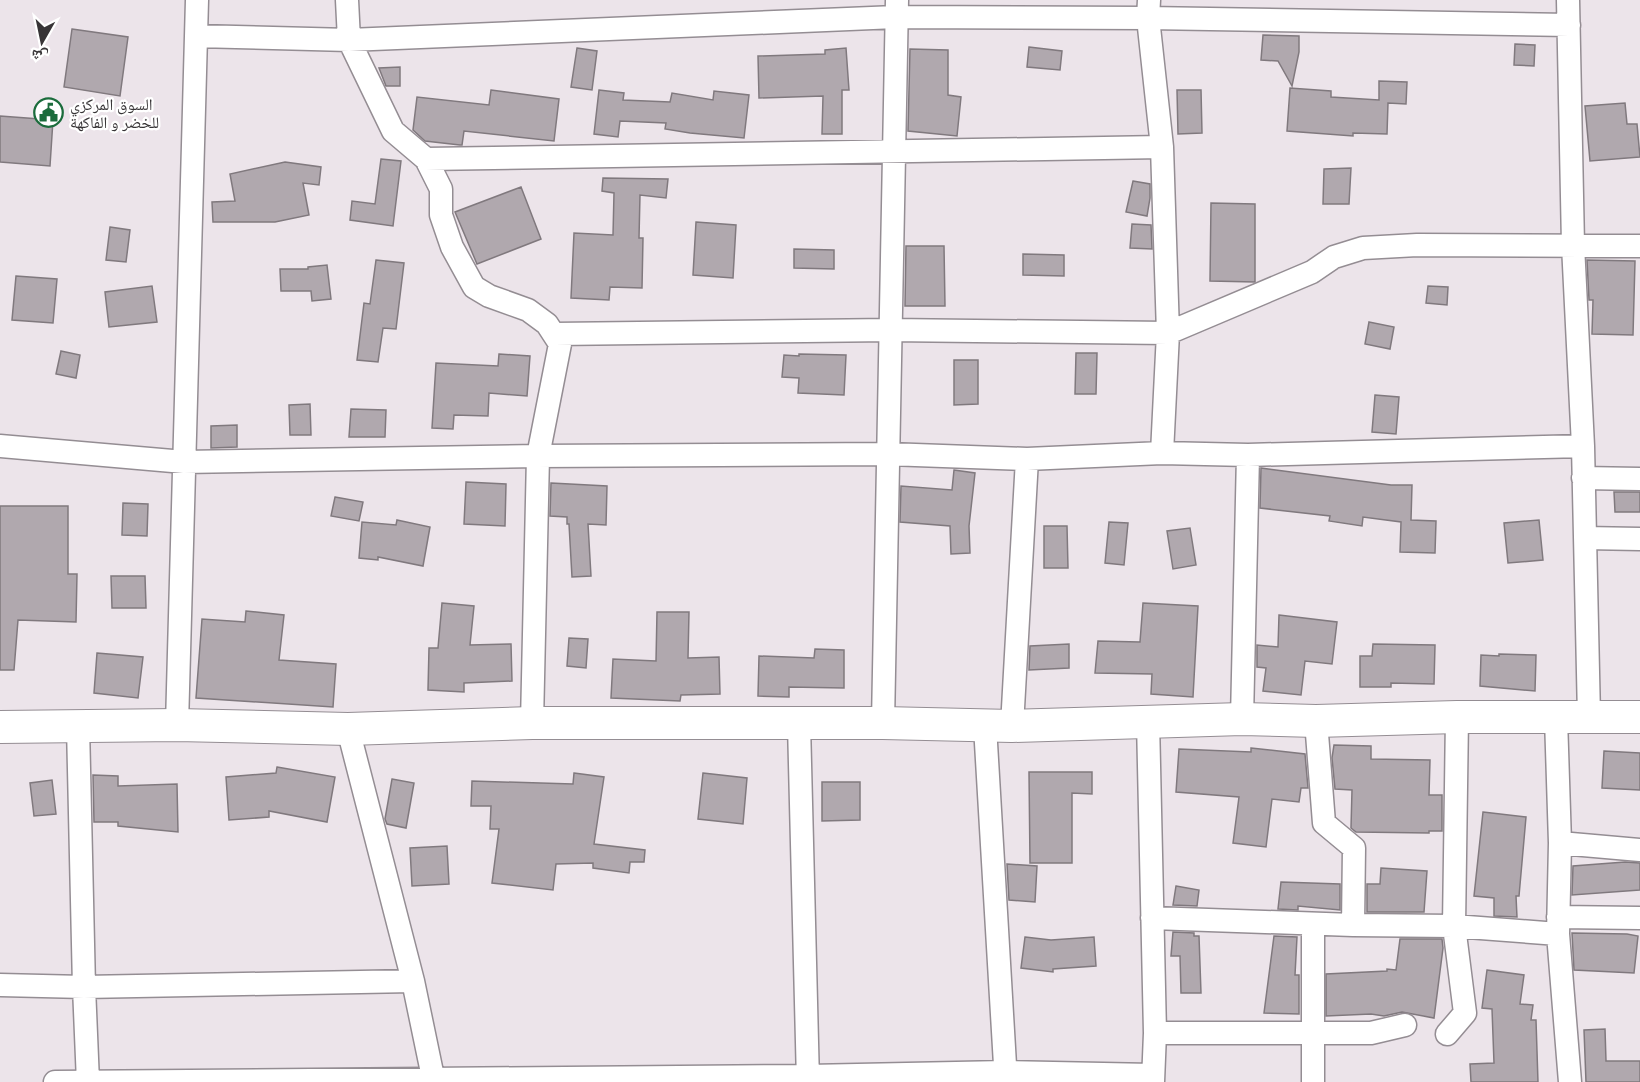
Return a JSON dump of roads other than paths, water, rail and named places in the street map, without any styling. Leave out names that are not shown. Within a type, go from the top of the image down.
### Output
[{"type":"street","points":[[177,725],[197,0]]},
{"type":"street","points":[[347,0],[349,40],[393,131],[426,159],[441,189],[441,215],[452,247],[474,286],[489,296],[528,310],[547,324],[560,344],[538,456],[531,723]]},
{"type":"street","points":[[1568,0],[1573,245],[1583,447],[1589,717]]},
{"type":"street","points":[[196,36],[349,40],[897,8],[1148,9],[1569,25]]},
{"type":"street","points":[[883,723],[897,8]]},
{"type":"street","points":[[1148,9],[1162,147],[1168,333],[1162,453]]},
{"type":"street","points":[[426,159],[1162,147]]},
{"type":"street","points":[[555,334],[890,330],[1168,333],[1312,272],[1334,257],[1363,248],[1417,245],[1640,246]]},
{"type":"street","points":[[0,446],[184,462],[538,456],[888,454],[1026,459],[1162,453],[1248,455],[1583,447]]},
{"type":"street","points":[[1242,719],[1248,455]]},
{"type":"street","points":[[1006,1077],[998,726],[1026,459]]},
{"type":"street","points":[[1583,478],[1640,479]]},
{"type":"street","points":[[1585,538],[1640,539]]},
{"type":"street","points":[[0,726],[177,725],[348,729],[531,723],[883,723],[998,726],[1242,719],[1316,721],[1457,717],[1640,717]]},
{"type":"street","points":[[1448,1034],[1465,1013],[1455,926],[1457,717]]},
{"type":"street","points":[[1556,718],[1560,843],[1558,926],[1570,1082]]},
{"type":"street","points":[[55,1082],[1153,1078],[1155,1033],[1148,721]]},
{"type":"street","points":[[1316,721],[1324,823],[1354,848],[1353,925]]},
{"type":"street","points":[[799,724],[808,1079]]},
{"type":"street","points":[[78,726],[88,1082]]},
{"type":"street","points":[[348,729],[413,981],[434,1080]]},
{"type":"street","points":[[1560,843],[1640,850]]},
{"type":"street","points":[[1152,918],[1455,926],[1558,926],[1640,918]]},
{"type":"street","points":[[1313,924],[1313,1082]]},
{"type":"street","points":[[0,985],[84,987],[413,981]]},
{"type":"street","points":[[1155,1033],[1371,1033],[1405,1025]]},
{"type":"place","name":"السوق المركزي للخضر و الفاكهة","points":[[49,113]]}]
